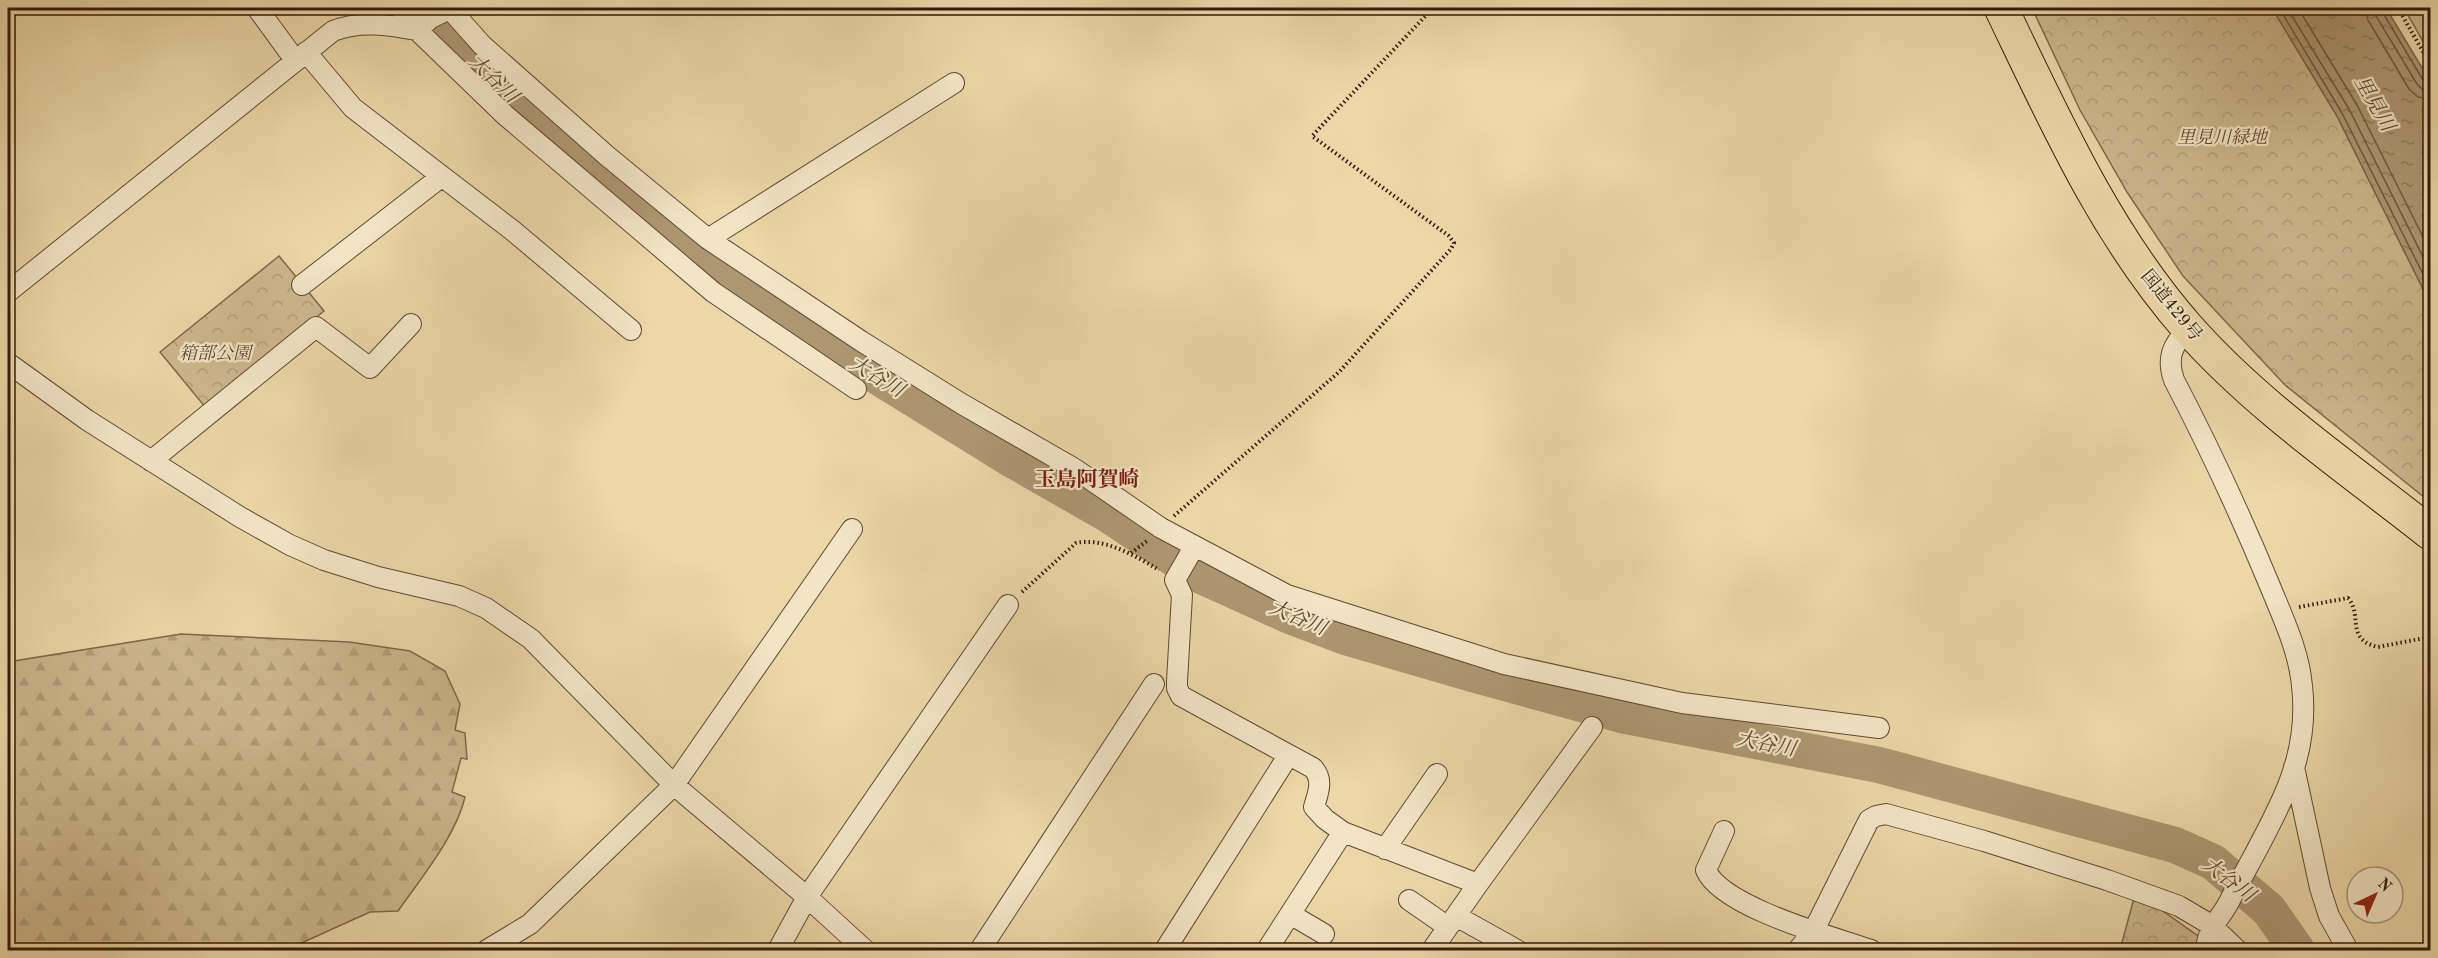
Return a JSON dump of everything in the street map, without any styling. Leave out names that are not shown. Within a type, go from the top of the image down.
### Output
[{"type":"highway","name":"国道429号","points":[[2001,8],[2068,144],[2103,207],[2134,257],[2188,328],[2220,362],[2264,401],[2430,533]]},
{"type":"street","points":[[257,8],[300,56],[353,108],[512,230],[631,330]]},
{"type":"street","points":[[400,8],[417,30],[505,115],[713,292],[856,389]]},
{"type":"street","points":[[8,292],[333,31],[349,25],[373,24],[417,30],[431,18],[450,8],[491,53],[606,155],[708,239],[861,341],[962,404],[1075,469],[1161,528],[1287,596],[1504,664],[1682,703],[1879,728]]},
{"type":"street","points":[[708,239],[954,83]]},
{"type":"street","points":[[302,285],[441,177]]},
{"type":"street","points":[[151,461],[316,327],[370,368],[411,324]]},
{"type":"street","points":[[2188,328],[2170,355],[2169,366],[2252,543],[2296,652],[2302,685],[2304,719],[2295,767],[2287,789],[2227,906],[2211,926],[2206,951]]},
{"type":"street","points":[[8,363],[87,420],[240,517],[290,545],[324,560],[378,577],[459,596],[486,608],[531,639],[674,784],[807,897],[865,951]]},
{"type":"street","points":[[487,951],[530,924],[674,784],[852,529]]},
{"type":"street","points":[[1194,547],[1175,580],[1182,595],[1177,681],[1177,688],[1181,696],[1287,756],[1313,768],[1319,775],[1320,786],[1314,807],[1325,819],[1343,832],[1478,884]]},
{"type":"street","points":[[778,951],[807,897],[1008,605]]},
{"type":"street","points":[[981,951],[1154,684]]},
{"type":"street","points":[[1432,951],[1592,727]]},
{"type":"street","points":[[1165,951],[1287,756]]},
{"type":"street","points":[[2295,767],[2320,888],[2329,916],[2348,951]]},
{"type":"street","points":[[1385,849],[1437,774]]},
{"type":"street","points":[[1798,951],[1814,930],[1869,820],[1886,814],[1984,841],[2107,880],[2178,906],[2211,926],[2237,951]]},
{"type":"street","points":[[1724,831],[1706,870],[1708,876],[1752,908],[1871,951]]},
{"type":"street","points":[[1267,951],[1343,832]]},
{"type":"street","points":[[1409,900],[1517,951]]},
{"type":"street","points":[[1290,914],[1324,934]]},
{"type":"path","points":[[1161,528],[1339,372],[1451,249],[1454,243],[1449,236],[1312,136],[1433,8]]},
{"type":"path","points":[[2397,8],[2430,64]]},
{"type":"path","points":[[1008,605],[1076,543],[1097,542],[1131,553],[1175,580]]},
{"type":"path","points":[[1131,553],[1137,549]]},
{"type":"path","points":[[2297,613],[2297,607],[2348,598],[2353,603],[2357,632],[2361,639],[2370,646],[2378,647],[2430,637]]},
{"type":"green space","name":"里見川緑地","points":[[2032,8],[2272,8],[2337,116],[2430,303],[2430,502],[2285,385],[2183,276],[2127,192],[2080,110]]},
{"type":"green space","points":[[2404,8],[2430,8],[2430,54]]},
{"type":"green space","name":"箱部公園","points":[[279,256],[324,311],[206,408],[160,352]]},
{"type":"green space","points":[[181,634],[349,642],[410,651],[445,671],[460,704],[455,730],[465,733],[467,759],[461,758],[452,792],[465,797],[446,842],[398,911],[370,912],[286,950],[8,950],[8,662]]},
{"type":"green space","points":[[2134,898],[2160,909],[2198,936],[2198,950],[2120,950]]},
{"type":"water","name":"里見川","points":[[2272,8],[2386,8],[2430,81],[2430,303],[2337,116]]},
{"type":"waterway","name":"大谷川","points":[[423,8],[503,89],[640,206],[726,273],[823,343],[1009,458],[1107,514],[1197,574],[1292,617],[1345,637],[1472,674],[1621,715],[1879,765],[2175,845],[2213,862],[2269,910],[2297,950]]},
{"type":"district","name":"玉島阿賀崎","points":[[1087,479]]}]
